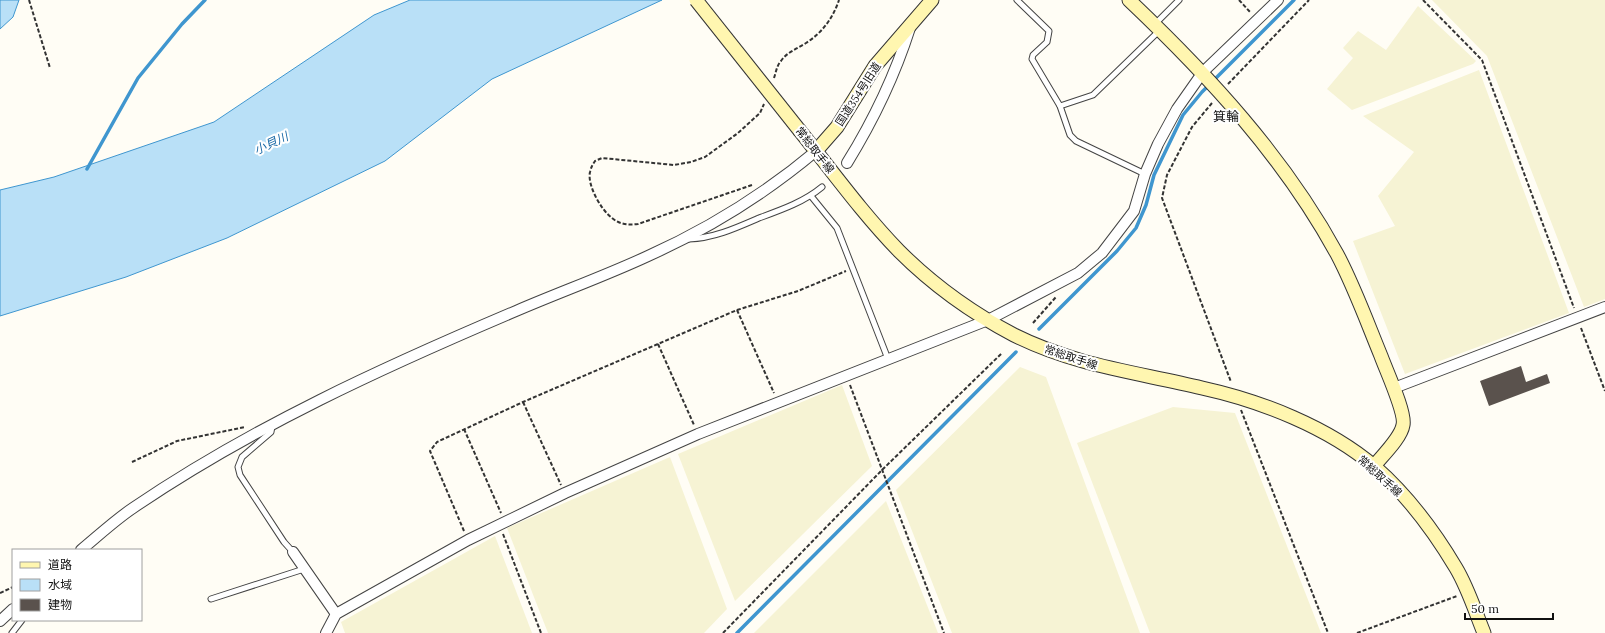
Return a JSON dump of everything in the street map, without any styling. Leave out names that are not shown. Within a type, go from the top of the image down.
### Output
[{"type":"main road","name":"常総取手線","points":[[696,0],[864,211],[900,252],[942,289],[988,320],[1039,347],[1104,368],[1203,388],[1236,397],[1268,407],[1299,420],[1327,435],[1374,466],[1394,486],[1425,522],[1456,569],[1468,592],[1484,633]]},
{"type":"main road","name":"国道354号旧道","points":[[816,151],[837,127],[875,66],[932,0]]},
{"type":"main road","points":[[1130,0],[1205,74],[1256,133],[1284,170],[1316,217],[1337,254],[1394,388],[1404,418],[1403,425],[1390,446],[1374,466]]},
{"type":"street","points":[[326,633],[336,614],[468,540],[565,493],[698,434],[988,320],[1078,273],[1102,253],[1134,211],[1145,174],[1158,144],[1177,109],[1205,74],[1278,0]]},
{"type":"street","points":[[847,163],[866,133],[903,51],[911,24]]},
{"type":"street","points":[[82,549],[132,509],[237,443],[358,380],[514,312],[649,256],[681,240],[728,213],[773,184],[816,151]]},
{"type":"street","points":[[1394,388],[1605,308]]},
{"type":"street","points":[[293,552],[304,570],[336,614]]},
{"type":"street","points":[[0,621],[12,610]]},
{"type":"lane","points":[[1017,0],[1049,31],[1047,42],[1032,55],[1032,60],[1060,106],[1070,135],[1076,141],[1145,174]]},
{"type":"lane","points":[[1060,106],[1093,95],[1158,27],[1179,0]]},
{"type":"lane","points":[[681,240],[703,238],[719,234],[781,210],[811,196],[822,187]]},
{"type":"lane","points":[[811,196],[836,228],[888,359]]},
{"type":"lane","points":[[272,425],[271,432],[242,457],[238,467],[240,475],[284,542],[293,552]]},
{"type":"lane","points":[[211,599],[304,570]]},
{"type":"lane","points":[[12,633],[21,621]]},
{"type":"path","points":[[29,0],[50,68]]},
{"type":"path","points":[[773,79],[779,62],[787,54],[808,42],[825,27],[839,0]]},
{"type":"path","points":[[1239,0],[1258,20]]},
{"type":"path","points":[[1309,0],[1219,90],[1192,127],[1167,175],[1162,198],[1236,397],[1328,633]]},
{"type":"path","points":[[1423,0],[1482,60],[1605,391]]},
{"type":"path","points":[[754,184],[638,224],[625,225],[612,219],[598,203],[589,173],[595,161],[602,158],[674,165],[691,162],[705,157],[738,133],[760,113],[766,100]]},
{"type":"path","points":[[468,540],[430,451],[437,442],[523,402],[737,310],[798,291],[852,268]]},
{"type":"path","points":[[737,310],[779,402]]},
{"type":"path","points":[[658,344],[698,434]]},
{"type":"path","points":[[723,633],[882,470],[1002,353]]},
{"type":"path","points":[[846,375],[944,633]]},
{"type":"path","points":[[523,402],[565,493]]},
{"type":"path","points":[[132,462],[177,441],[247,426]]},
{"type":"path","points":[[464,429],[502,524],[541,633]]},
{"type":"path","points":[[0,593],[12,587]]},
{"type":"path","points":[[1357,633],[1468,592]]},
{"type":"shaded area","points":[[1432,0],[1605,0],[1605,299],[1584,307],[1487,56]]},
{"type":"shaded area","points":[[1418,6],[1476,61],[1473,64],[1352,110],[1327,89],[1353,58],[1343,48],[1358,31],[1386,50]]},
{"type":"shaded area","points":[[1479,70],[1569,313],[1405,374],[1353,241],[1395,226],[1378,196],[1414,152],[1363,116]]},
{"type":"shaded area","points":[[1020,367],[1046,377],[1140,633],[952,633],[896,490]]},
{"type":"shaded area","points":[[842,385],[872,466],[735,601],[678,454]]},
{"type":"shaded area","points":[[1173,407],[1235,413],[1321,633],[1150,633],[1077,443]]},
{"type":"shaded area","points":[[670,457],[727,609],[704,633],[548,633],[507,528]]},
{"type":"shaded area","points":[[886,501],[938,633],[754,633]]},
{"type":"shaded area","points":[[495,536],[532,633],[345,633],[341,622]]},
{"type":"water","points":[[0,0],[19,0],[13,17],[0,29]]},
{"type":"water","name":"小貝川","points":[[410,0],[662,0],[492,79],[385,161],[227,238],[126,277],[0,316],[0,190],[54,177],[214,122],[374,15]]},
{"type":"building","points":[[1521,366],[1526,382],[1547,374],[1550,383],[1489,406],[1480,381]]},
{"type":"waterway","points":[[87,169],[138,78],[182,24],[205,0]]},
{"type":"waterway","points":[[1039,329],[1117,251],[1136,228],[1146,205],[1154,175],[1183,115],[1202,92],[1294,0]]},
{"type":"waterway","points":[[737,633],[1016,352]]},
{"type":"district","name":"箕輪","points":[[1226,116]]}]
